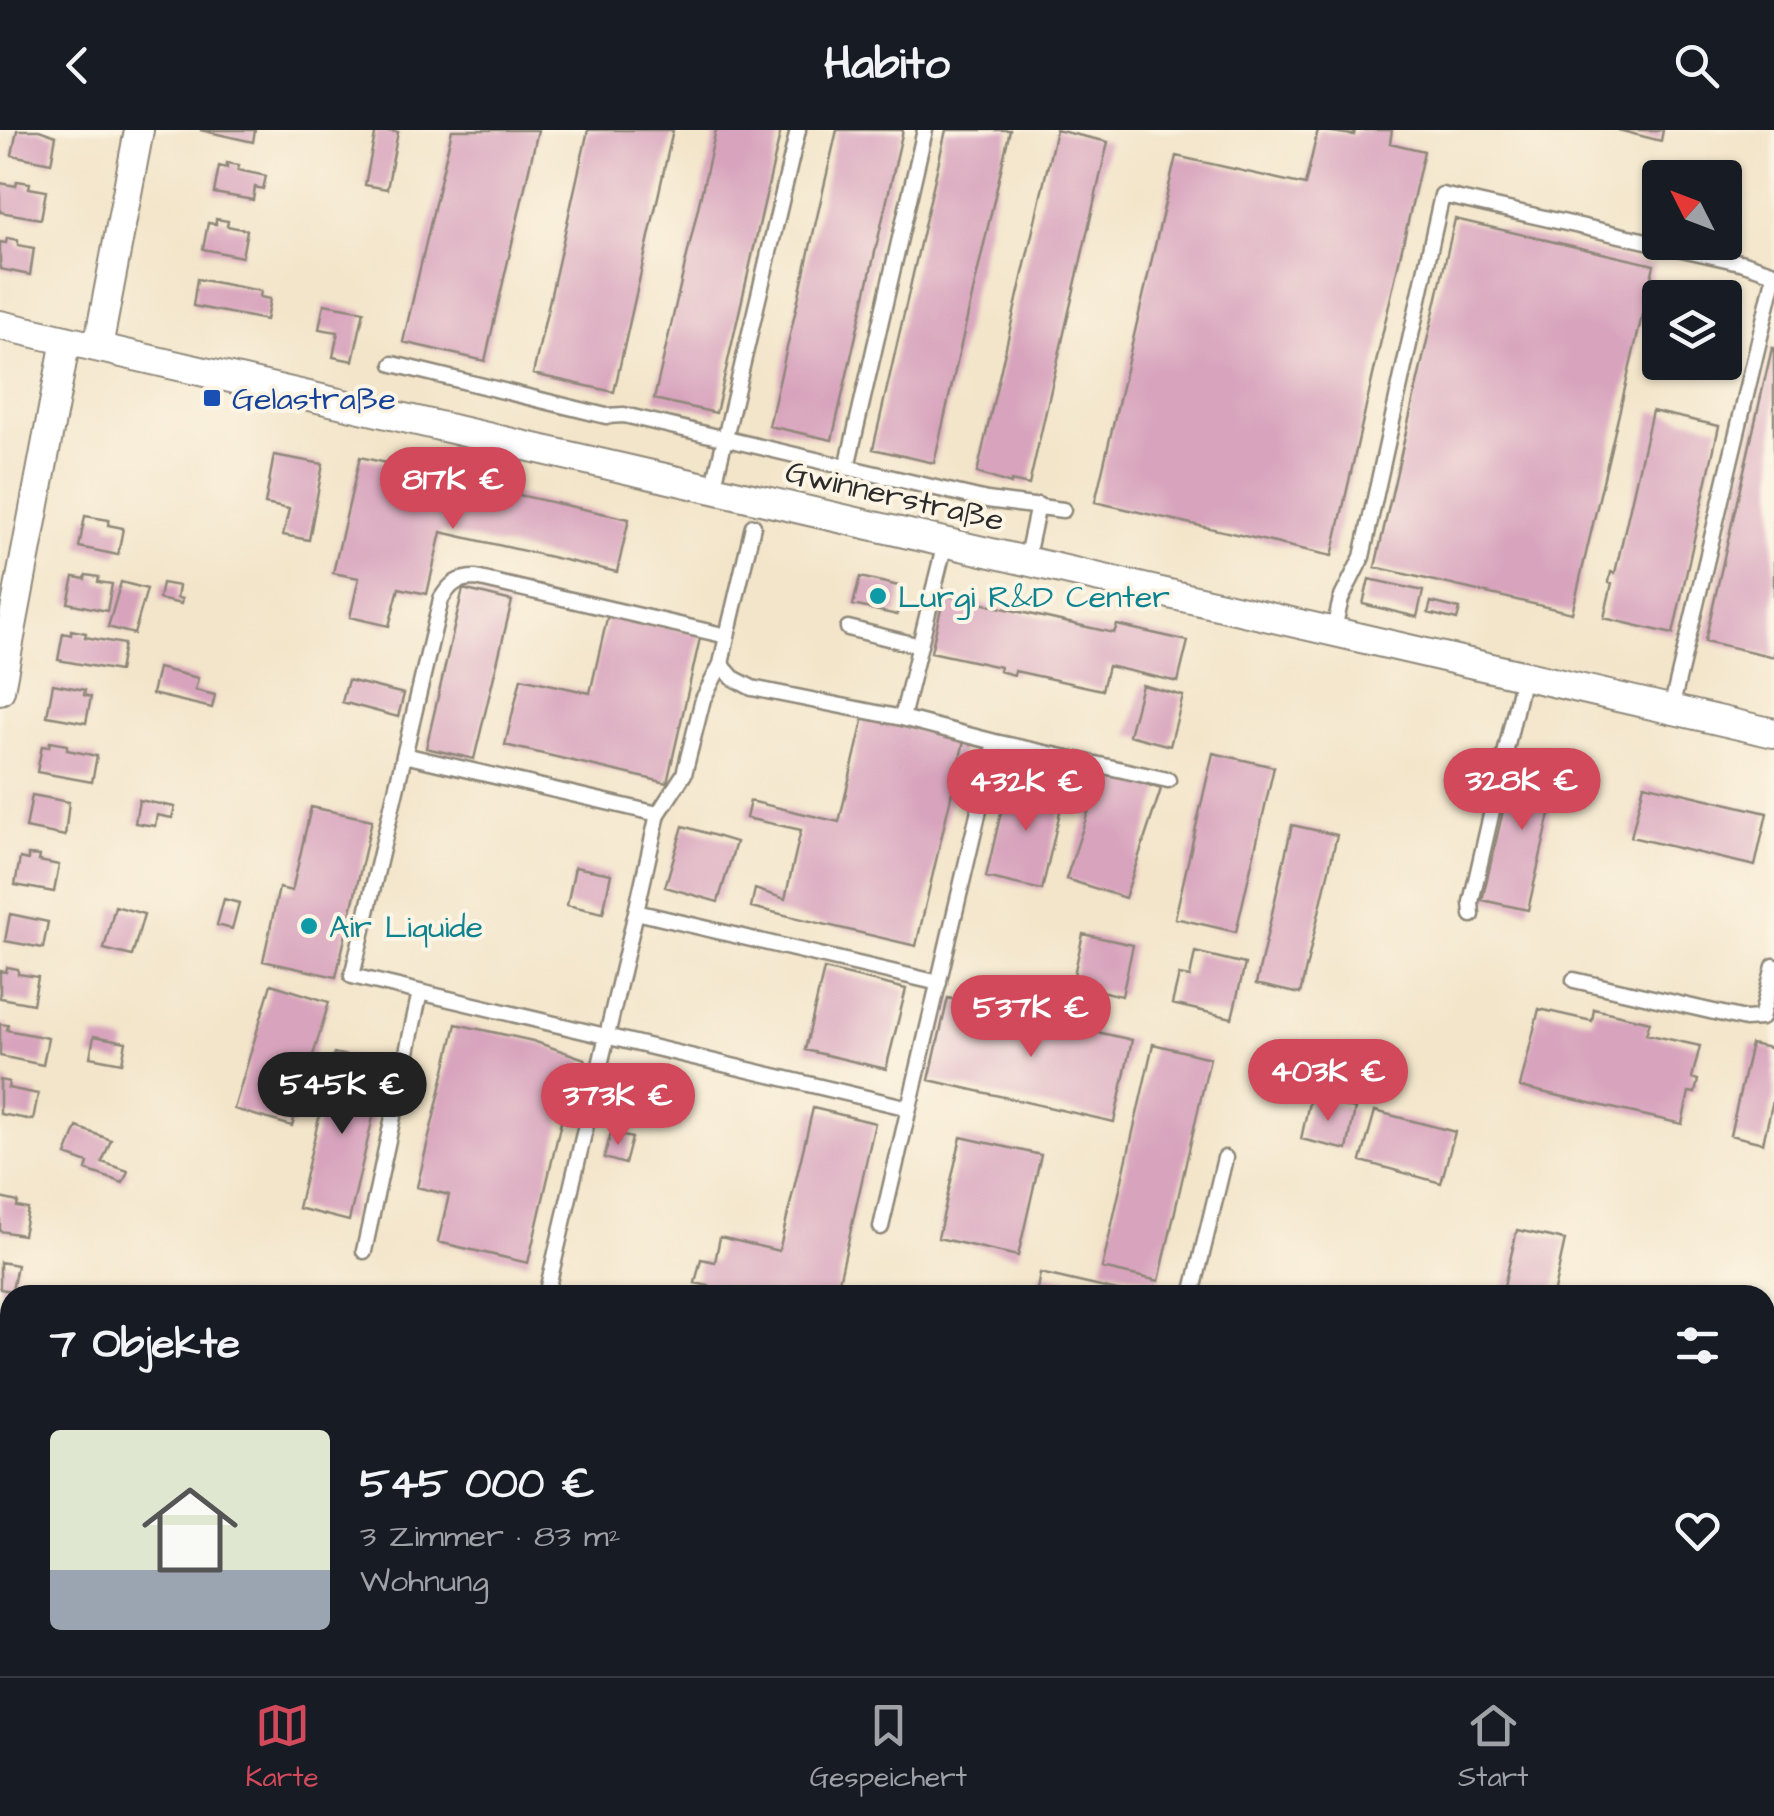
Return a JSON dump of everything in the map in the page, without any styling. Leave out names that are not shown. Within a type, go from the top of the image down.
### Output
[{"type":"street","points":[[98,348],[139,130]]},
{"type":"street","name":"Gwinnerstraße","points":[[0,325],[1774,732]]},
{"type":"street","points":[[0,690],[66,340]]},
{"type":"lane","points":[[714,490],[798,130]]},
{"type":"lane","points":[[847,467],[925,130]]},
{"type":"lane","points":[[1333,632],[1340,599],[1362,558],[1442,194],[1744,263],[1774,275],[1671,710]]},
{"type":"lane","points":[[392,364],[986,500],[1063,510]]},
{"type":"lane","points":[[1026,561],[1038,505]]},
{"type":"lane","points":[[548,1285],[658,814],[684,774],[703,700],[721,664],[753,526]]},
{"type":"lane","points":[[902,718],[944,543]]},
{"type":"lane","points":[[727,636],[476,578],[462,578],[451,584],[441,598],[352,976],[909,1108]]},
{"type":"lane","points":[[848,628],[920,646]]},
{"type":"lane","points":[[721,664],[733,678],[752,688],[902,718],[1168,780]]},
{"type":"lane","points":[[1472,916],[1471,902],[1522,676]]},
{"type":"lane","points":[[882,1227],[995,742]]},
{"type":"lane","points":[[404,755],[658,814]]},
{"type":"lane","points":[[636,912],[939,983]]},
{"type":"lane","points":[[1574,980],[1746,1020],[1761,1018],[1774,966]]},
{"type":"lane","points":[[364,1251],[420,992]]},
{"type":"lane","points":[[1194,1285],[1225,1158]]},
{"type":"building","points":[[17,130],[39,130],[56,136],[51,163],[12,155]]},
{"type":"building","points":[[200,130],[255,130],[253,142]]},
{"type":"building","points":[[376,130],[398,132],[387,189],[365,185]]},
{"type":"building","points":[[452,130],[538,130],[485,361],[403,342]]},
{"type":"building","points":[[588,130],[673,130],[614,392],[533,374]]},
{"type":"building","points":[[716,130],[781,130],[716,413],[654,399]]},
{"type":"building","points":[[837,130],[903,130],[832,440],[769,426]]},
{"type":"building","points":[[946,130],[1010,130],[934,463],[873,449]]},
{"type":"building","points":[[1056,130],[1108,142],[1029,485],[1011,484],[977,473]]},
{"type":"building","points":[[1318,130],[1354,135],[1355,130],[1392,130],[1390,143],[1424,151],[1332,556],[1095,502],[1176,156],[1305,185]]},
{"type":"building","points":[[1618,130],[1663,130],[1661,141]]},
{"type":"building","points":[[227,163],[239,165],[238,170],[266,176],[263,189],[255,187],[253,200],[214,193],[219,166],[227,168]]},
{"type":"building","points":[[17,181],[46,191],[41,219],[0,212],[0,183],[16,186]]},
{"type":"building","points":[[216,219],[247,230],[242,257],[203,249],[208,223],[216,224]]},
{"type":"building","points":[[1455,219],[1654,265],[1650,280],[1642,280],[1642,316],[1572,613],[1375,567]]},
{"type":"building","points":[[7,238],[34,248],[30,275],[0,269],[0,242],[6,243]]},
{"type":"building","points":[[197,279],[261,291],[260,297],[270,299],[266,320],[193,306]]},
{"type":"building","points":[[324,304],[364,311],[353,361],[333,357],[338,332],[319,329]]},
{"type":"building","points":[[1774,348],[1774,657],[1705,641]]},
{"type":"building","points":[[1652,411],[1719,426],[1673,634],[1604,618],[1611,572],[1615,573]]},
{"type":"building","points":[[274,455],[323,464],[309,540],[283,535],[289,509],[265,504]]},
{"type":"building","points":[[360,457],[386,463],[385,466],[629,519],[617,572],[441,532],[427,594],[399,588],[389,626],[350,617],[359,578],[333,573]]},
{"type":"building","points":[[85,516],[109,520],[108,525],[123,528],[118,555],[79,547]]},
{"type":"building","points":[[86,575],[112,584],[107,611],[68,603],[74,577],[85,579]]},
{"type":"building","name":"Lurgi R&D Center","points":[[860,577],[903,587],[897,615],[853,605]]},
{"type":"building","points":[[1369,579],[1423,591],[1417,617],[1363,604]]},
{"type":"building","points":[[121,582],[147,589],[134,634],[108,627]]},
{"type":"building","points":[[162,583],[179,586],[177,598],[182,599],[181,604],[159,599]]},
{"type":"building","points":[[463,589],[512,601],[474,759],[426,748]]},
{"type":"building","points":[[944,595],[1114,633],[1117,625],[1188,641],[1178,682],[1108,666],[1102,690],[1015,671],[1014,675],[999,671],[1000,667],[931,652]]},
{"type":"building","points":[[1431,602],[1460,609],[1457,620],[1428,613]]},
{"type":"building","points":[[608,614],[701,634],[667,783],[505,745],[521,678],[590,693]]},
{"type":"building","points":[[71,630],[86,633],[85,637],[124,644],[119,671],[58,660],[63,633],[71,635]]},
{"type":"building","points":[[158,668],[198,678],[195,690],[215,695],[212,708],[152,694]]},
{"type":"building","points":[[348,680],[404,694],[398,717],[342,702]]},
{"type":"building","points":[[53,684],[85,690],[84,695],[91,697],[86,723],[47,716]]},
{"type":"building","points":[[1142,685],[1183,696],[1170,746],[1129,735]]},
{"type":"building","points":[[864,717],[964,741],[916,946],[751,907],[755,889],[785,899],[801,830],[746,818],[750,801],[839,822]]},
{"type":"building","points":[[50,742],[97,756],[92,782],[37,772],[42,746],[49,747]]},
{"type":"building","points":[[1213,753],[1274,767],[1236,932],[1175,918]]},
{"type":"building","points":[[1516,756],[1561,766],[1528,910],[1482,900]]},
{"type":"building","points":[[1102,770],[1161,789],[1125,898],[1066,879]]},
{"type":"building","points":[[1009,778],[1065,790],[1042,890],[986,877]]},
{"type":"building","points":[[1644,784],[1767,813],[1755,866],[1631,837]]},
{"type":"building","points":[[32,795],[69,802],[65,836],[26,828]]},
{"type":"building","points":[[139,800],[175,807],[172,818],[157,815],[155,826],[135,823]]},
{"type":"building","name":"Air Liquide","points":[[311,807],[372,820],[336,977],[263,961],[279,888],[292,891]]},
{"type":"building","points":[[1292,825],[1337,835],[1300,994],[1256,984]]},
{"type":"building","points":[[683,826],[736,842],[718,902],[665,887]]},
{"type":"building","points":[[28,855],[59,865],[54,892],[15,885],[20,858],[28,860]]},
{"type":"building","points":[[575,867],[611,874],[603,913],[567,905]]},
{"type":"building","points":[[224,899],[239,903],[232,929],[217,925]]},
{"type":"building","points":[[115,906],[144,914],[132,956],[104,949]]},
{"type":"building","points":[[10,914],[48,922],[43,948],[5,941]]},
{"type":"building","points":[[1083,934],[1133,945],[1122,996],[1072,984]]},
{"type":"building","points":[[1195,952],[1245,964],[1232,1018],[1172,1004],[1179,975],[1190,977]]},
{"type":"building","points":[[7,967],[18,969],[18,974],[38,977],[33,1004],[0,998],[0,971],[6,972]]},
{"type":"building","points":[[824,969],[906,989],[886,1069],[805,1050]]},
{"type":"building","points":[[271,984],[329,1002],[292,1126],[234,1109]]},
{"type":"building","points":[[948,998],[1132,1040],[1114,1122],[929,1080]]},
{"type":"building","points":[[1539,1009],[1592,1021],[1594,1009],[1650,1022],[1646,1034],[1700,1046],[1692,1078],[1698,1080],[1695,1093],[1689,1092],[1682,1124],[1520,1087]]},
{"type":"building","points":[[0,1024],[8,1025],[7,1030],[48,1038],[43,1065],[0,1056]]},
{"type":"building","points":[[456,1024],[533,1041],[585,1059],[574,1106],[565,1105],[528,1263],[438,1242],[449,1195],[417,1187]]},
{"type":"building","points":[[94,1036],[126,1042],[122,1063],[90,1057]]},
{"type":"building","points":[[1153,1044],[1210,1058],[1159,1281],[1102,1268]]},
{"type":"building","points":[[1751,1044],[1774,1049],[1774,1096],[1763,1143],[1730,1135]]},
{"type":"building","points":[[334,1053],[385,1065],[349,1221],[298,1208]]},
{"type":"building","points":[[0,1080],[9,1082],[8,1088],[38,1094],[33,1120],[0,1114]]},
{"type":"building","points":[[1310,1098],[1355,1109],[1347,1150],[1301,1139]]},
{"type":"building","points":[[813,1108],[875,1123],[838,1285],[695,1283],[701,1259],[715,1262],[720,1237],[779,1251]]},
{"type":"building","points":[[1375,1111],[1455,1132],[1441,1183],[1361,1161]]},
{"type":"building","points":[[77,1127],[111,1140],[102,1162],[128,1171],[123,1183],[86,1170],[88,1163],[66,1155]]},
{"type":"building","points":[[611,1133],[632,1138],[625,1164],[604,1158]]},
{"type":"building","points":[[961,1137],[1041,1155],[1018,1256],[938,1238]]},
{"type":"building","points":[[0,1198],[28,1209],[23,1235],[0,1231]]},
{"type":"building","points":[[1517,1230],[1565,1240],[1555,1285],[1504,1285]]},
{"type":"building","points":[[0,1262],[17,1265],[13,1285],[0,1285]]},
{"type":"building","points":[[1040,1273],[1092,1285],[1038,1285]]},
{"type":"place","name":"Gelastraße","points":[[212,398]]},
{"type":"place","name":"Lurgi R&D Center","points":[[878,596]]},
{"type":"place","name":"Air Liquide","points":[[309,926]]}]
